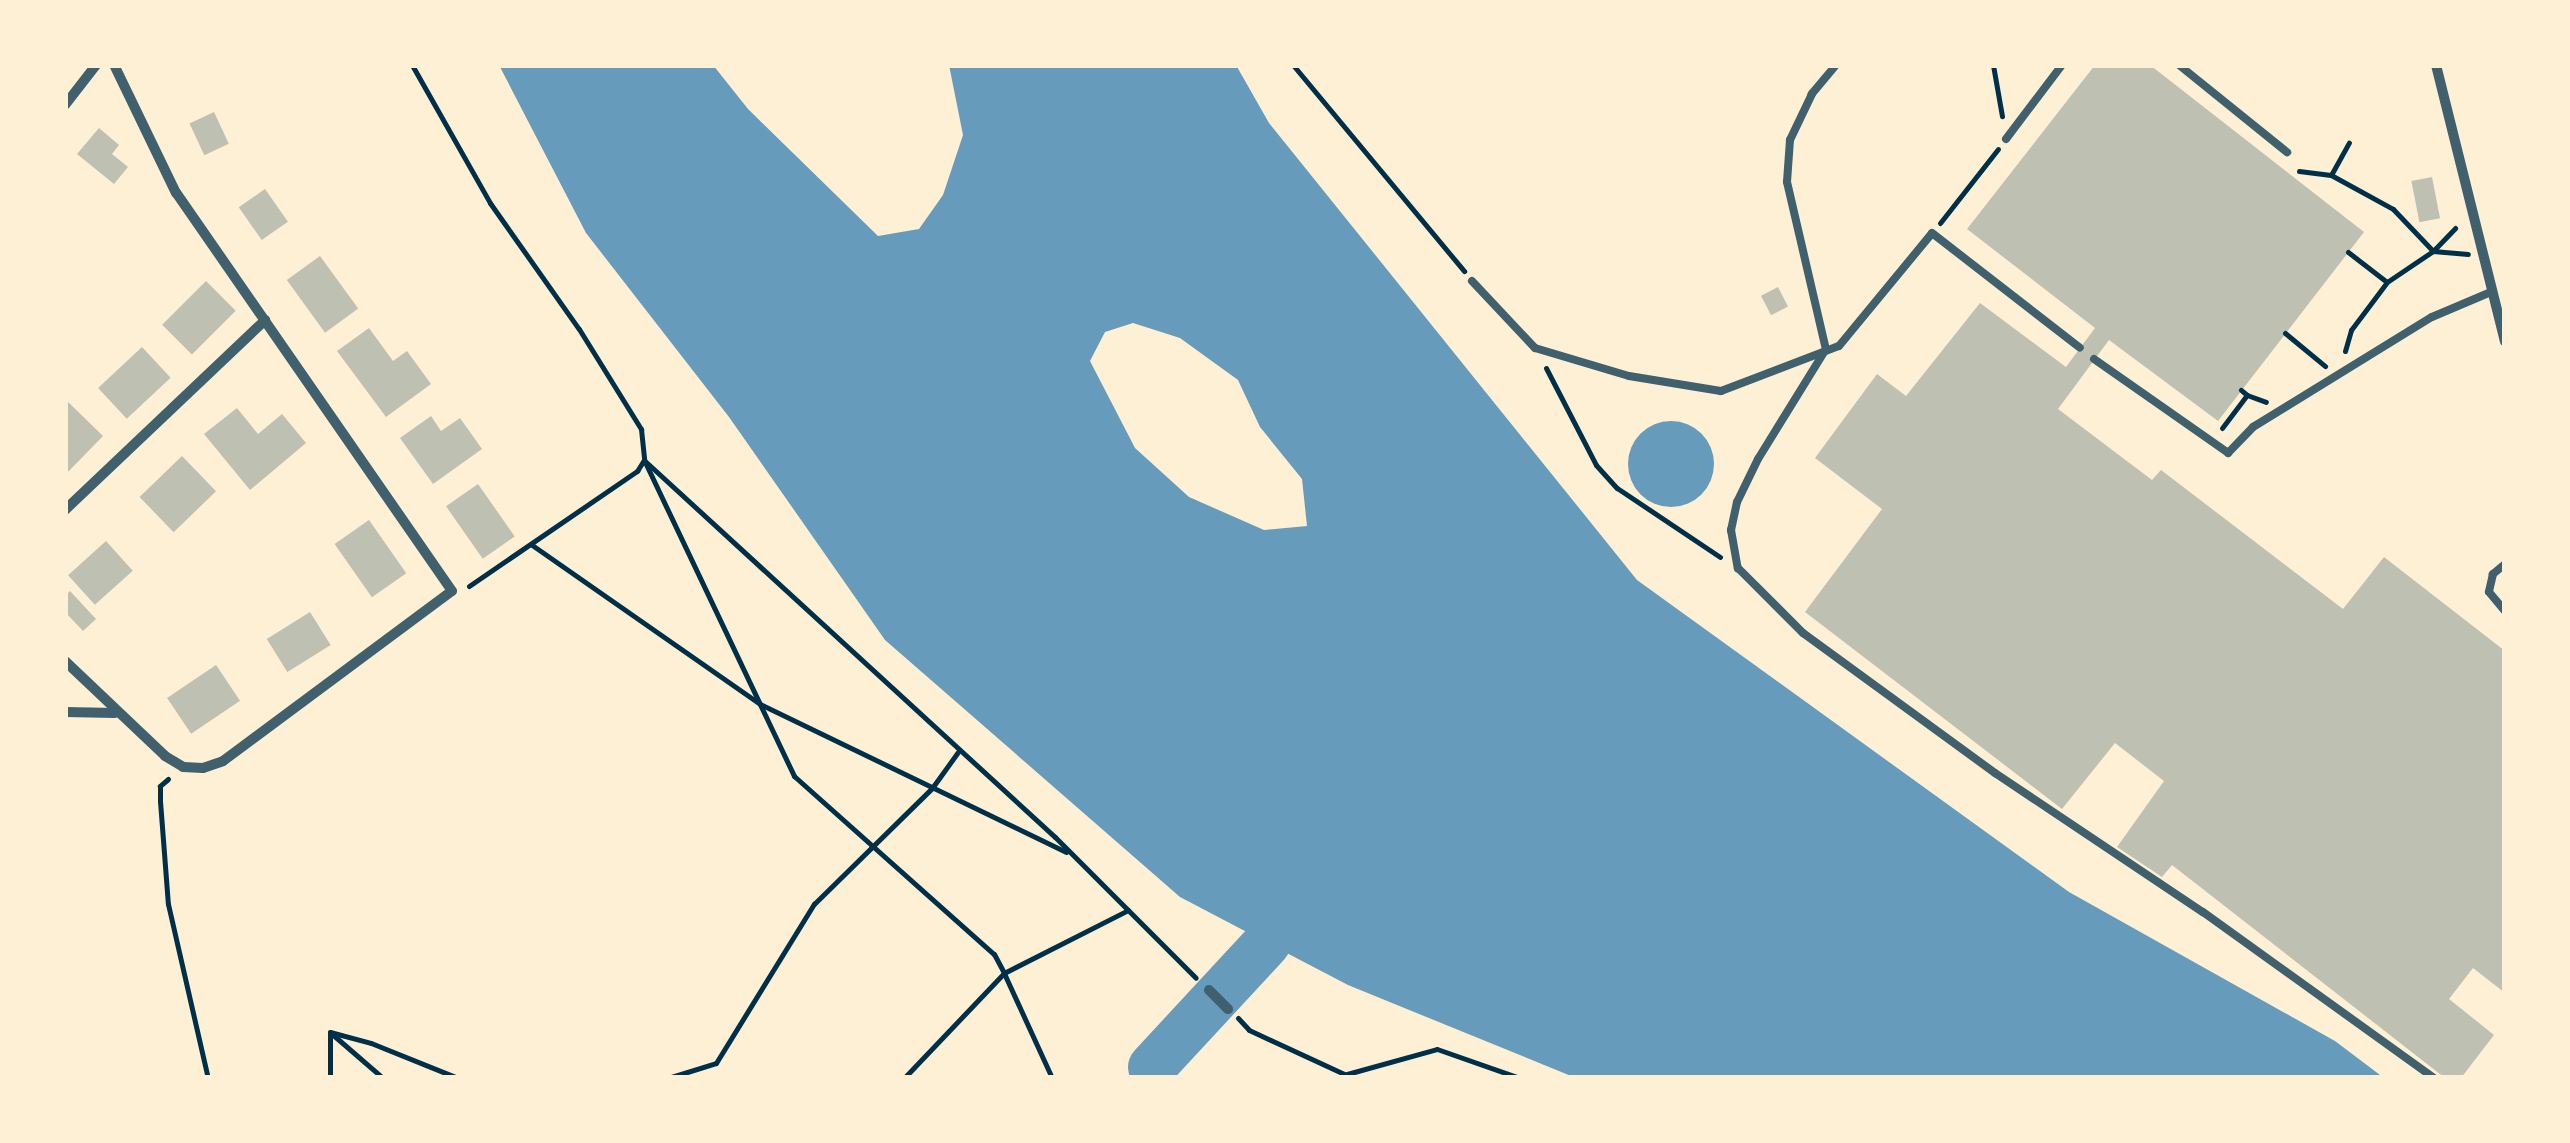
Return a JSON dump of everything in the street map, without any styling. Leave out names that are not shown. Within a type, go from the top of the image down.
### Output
[{"type":"street","points":[[65,105],[96,65]]},
{"type":"street","points":[[65,661],[115,714],[183,767],[203,768],[223,762],[452,592],[176,193],[114,65]]},
{"type":"street","points":[[2436,65],[2505,342]]},
{"type":"street","points":[[65,510],[264,320]]},
{"type":"street","points":[[65,712],[115,714]]},
{"type":"street","points":[[1209,990],[1228,1009]]},
{"type":"lane","points":[[1836,65],[1812,94],[1790,140],[1787,182],[1826,350],[1758,459],[1737,502],[1731,530],[1738,568],[1803,633],[2434,1078]]},
{"type":"lane","points":[[2006,140],[2062,65]]},
{"type":"lane","points":[[2179,65],[2287,152]]},
{"type":"lane","points":[[1472,280],[1536,348],[1629,376],[1721,391],[1839,346],[1932,233],[2080,348]]},
{"type":"lane","points":[[2094,358],[2228,453],[2253,426],[2432,316],[2491,292]]},
{"type":"lane","points":[[2505,564],[2493,574],[2489,592],[2505,611]]},
{"type":"path","points":[[412,65],[490,203],[641,428],[644,460],[794,776],[994,954],[1052,1078]]},
{"type":"path","points":[[1293,65],[1472,280]]},
{"type":"path","points":[[2331,175],[2349,143]]},
{"type":"path","points":[[2299,171],[2331,175],[2393,209],[2433,251],[2468,254]]},
{"type":"path","points":[[1932,233],[1974,180]]},
{"type":"path","points":[[2344,354],[2351,330],[2386,282],[2433,251],[2455,228]]},
{"type":"path","points":[[2348,252],[2386,282]]},
{"type":"path","points":[[2285,333],[2306,351]]},
{"type":"path","points":[[1536,348],[1596,466],[1617,488],[1738,568]]},
{"type":"path","points":[[2217,445],[2221,429],[2247,395],[2241,390]]},
{"type":"path","points":[[452,592],[472,586],[532,546],[637,471],[644,460]]},
{"type":"path","points":[[644,460],[1073,855],[1209,990]]},
{"type":"path","points":[[532,546],[760,704],[1073,855]]},
{"type":"path","points":[[668,1078],[716,1064],[814,904],[932,788],[958,752]]},
{"type":"path","points":[[183,767],[160,786],[166,870],[172,922],[208,1078]]},
{"type":"path","points":[[904,1078],[1004,973],[1128,910]]},
{"type":"path","points":[[1228,1009],[1249,1030],[1350,1076],[1437,1049],[1520,1078]]},
{"type":"path","points":[[330,1032],[330,1078]]},
{"type":"path","points":[[330,1032],[383,1078]]},
{"type":"path","points":[[330,1032],[372,1043],[458,1078]]},
{"type":"water","points":[[499,65],[713,65],[748,109],[878,236],[919,229],[943,195],[963,135],[949,65],[1236,65],[1269,123],[1637,580],[2069,892],[2335,1041],[2384,1078],[1576,1078],[1348,985],[1180,897],[885,640],[729,417],[586,233]],"holes":[[[1133,323],[1180,338],[1238,380],[1260,427],[1302,479],[1307,526],[1264,530],[1189,497],[1135,448],[1090,361],[1105,332]]]},
{"type":"water","points":[[1671,421],[1695,428],[1707,440],[1714,464],[1707,488],[1695,500],[1671,507],[1647,500],[1635,488],[1628,464],[1635,440],[1647,428]]},
{"type":"building","points":[[2095,65],[2150,65],[2364,232],[2218,421],[2109,340],[2058,409],[2152,480],[2161,470],[2343,609],[2384,557],[2505,651],[2505,993],[2473,968],[2449,999],[2494,1035],[2461,1078],[2445,1078],[2172,865],[2162,877],[2117,847],[2164,781],[2115,743],[2062,809],[1805,612],[1882,509],[1815,458],[1877,374],[1906,396],[1980,303],[2066,367],[2095,328],[1967,229]]},
{"type":"building","points":[[214,112],[229,144],[204,155],[190,123]]},
{"type":"building","points":[[99,128],[119,145],[112,154],[128,167],[114,184],[77,154]]},
{"type":"building","points":[[2432,177],[2440,218],[2419,222],[2411,181]]},
{"type":"building","points":[[265,189],[288,222],[262,240],[239,207]]},
{"type":"building","points":[[320,256],[358,309],[325,333],[287,280]]},
{"type":"building","points":[[206,281],[236,311],[192,355],[162,325]]},
{"type":"building","points":[[1778,287],[1788,307],[1771,315],[1761,296]]},
{"type":"building","points":[[369,328],[393,361],[407,351],[431,384],[386,417],[337,351]]},
{"type":"building","points":[[142,347],[171,378],[127,419],[98,388]]},
{"type":"building","points":[[65,399],[103,436],[65,475]]},
{"type":"building","points":[[237,408],[258,434],[282,414],[306,443],[250,490],[204,434]]},
{"type":"building","points":[[431,416],[441,431],[460,418],[482,449],[433,484],[400,438]]},
{"type":"building","points":[[182,456],[216,491],[174,532],[140,497]]},
{"type":"building","points":[[478,484],[515,536],[483,559],[446,506]]},
{"type":"building","points":[[369,520],[406,573],[372,597],[335,544]]},
{"type":"building","points":[[106,541],[133,571],[95,605],[68,575]]},
{"type":"building","points":[[70,591],[96,619],[83,631],[65,612],[65,596]]},
{"type":"building","points":[[310,612],[331,645],[287,672],[267,639]]},
{"type":"building","points":[[216,665],[240,701],[191,734],[167,698]]},
{"type":"waterway","points":[[1152,1067],[1267,943]]}]
